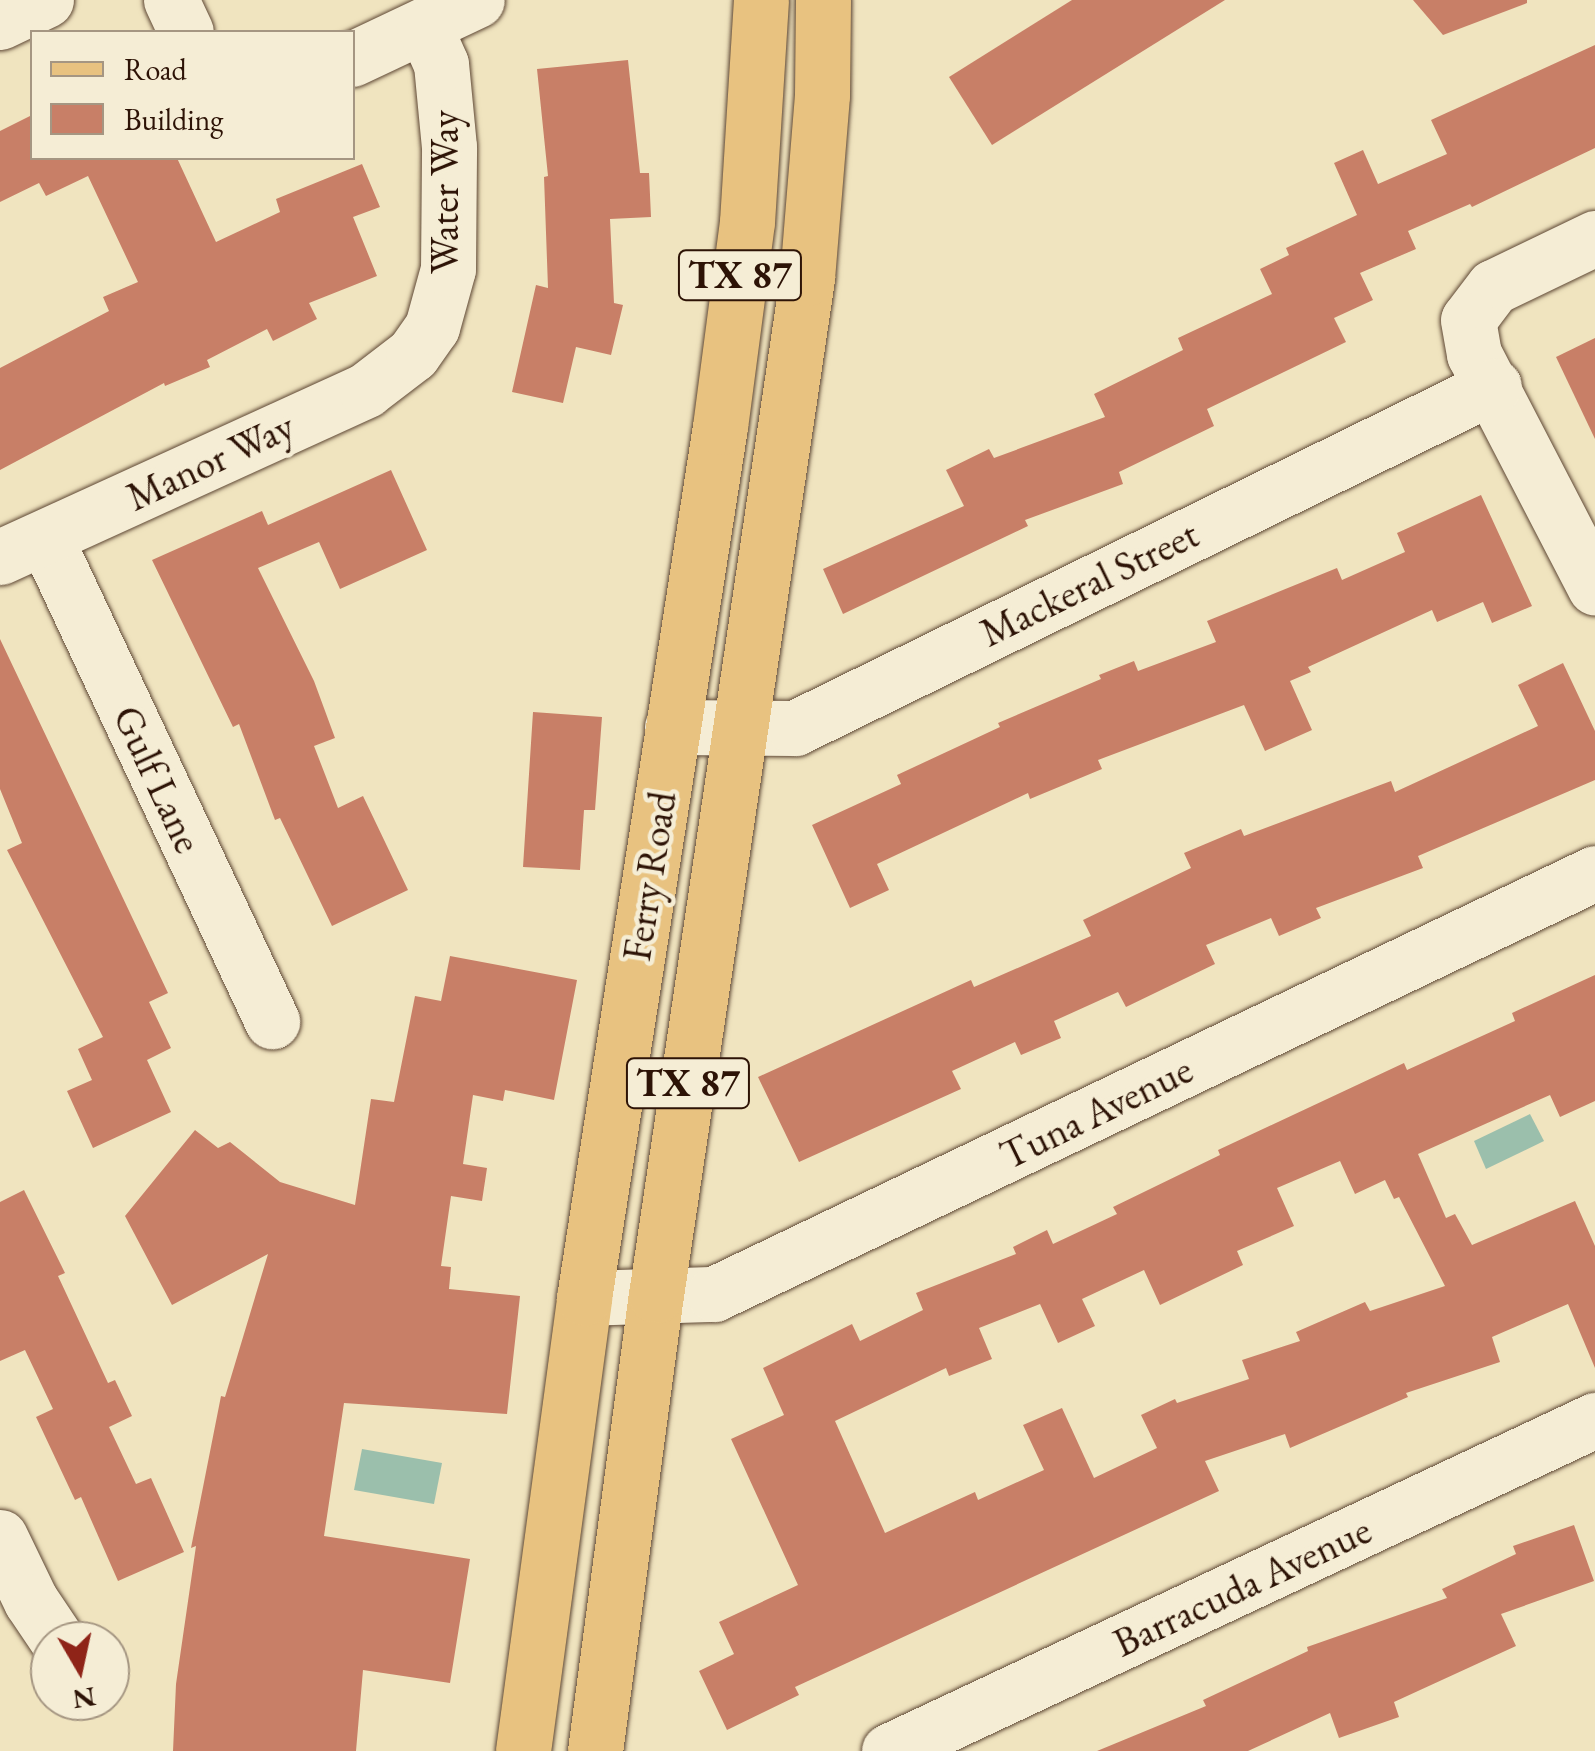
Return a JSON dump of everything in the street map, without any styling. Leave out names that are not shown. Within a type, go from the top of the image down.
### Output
[{"type":"main road","name":"Ferry Road","points":[[522,1751],[584,1298],[747,222],[761,0]]},
{"type":"main road","name":"Ferry Road","points":[[596,1751],[656,1295],[807,278],[822,95],[823,0]]},
{"type":"street","points":[[0,22],[46,0]]},
{"type":"street","points":[[171,0],[185,30]]},
{"type":"street","points":[[355,58],[477,0]]},
{"type":"street","name":"Water Way","points":[[413,354],[432,327],[448,269],[449,148],[441,64],[424,26]]},
{"type":"street","points":[[1595,238],[1493,287],[1468,320],[1474,354],[1494,386],[1595,588]]},
{"type":"street","name":"Manor Way","points":[[23,547],[366,390],[413,354]]},
{"type":"street","name":"Mackeral Street","points":[[672,727],[795,728],[1494,386]]},
{"type":"street","name":"Gulf Lane","points":[[23,547],[272,1021]]},
{"type":"street","name":"Tuna Avenue","points":[[584,1298],[714,1294],[1595,873]]},
{"type":"street","name":"Barracuda Avenue","points":[[889,1751],[1595,1420]]},
{"type":"street","points":[[0,1537],[44,1621]]},
{"type":"shaded area","points":[[1530,1114],[1544,1141],[1486,1169],[1474,1141]]},
{"type":"shaded area","points":[[362,1449],[442,1463],[434,1504],[354,1490]]},
{"type":"building","points":[[1072,0],[1225,0],[992,145],[949,77]]},
{"type":"building","points":[[1413,0],[1527,0],[1527,3],[1443,35]]},
{"type":"building","points":[[1595,45],[1595,148],[1472,207],[1470,204],[1408,231],[1416,249],[1360,273],[1373,300],[1334,318],[1346,342],[1207,409],[1214,426],[1119,472],[1123,484],[1025,520],[1028,526],[843,614],[823,569],[964,506],[946,470],[989,449],[994,458],[1105,417],[1094,394],[1183,350],[1178,338],[1272,294],[1260,269],[1289,255],[1286,248],[1357,215],[1334,163],[1363,150],[1378,184],[1447,154],[1431,120]]},
{"type":"building","points":[[628,60],[640,173],[649,173],[651,217],[610,219],[614,303],[623,305],[611,355],[576,347],[563,403],[512,392],[536,285],[548,288],[544,177],[548,176],[537,69]]},
{"type":"building","points":[[30,116],[30,160],[178,160],[216,242],[280,212],[276,199],[362,164],[380,207],[353,217],[377,276],[309,303],[317,319],[273,341],[267,329],[207,360],[210,367],[165,386],[164,383],[0,470],[0,368],[109,311],[103,297],[138,282],[88,176],[46,196],[39,183],[0,202],[0,131]]},
{"type":"building","points":[[1595,338],[1595,439],[1556,357]]},
{"type":"building","points":[[391,470],[427,550],[340,589],[319,542],[258,568],[314,681],[335,738],[314,746],[338,808],[363,796],[408,890],[332,926],[280,818],[275,820],[239,724],[233,727],[152,560],[262,511],[268,525]]},
{"type":"building","points":[[1481,495],[1532,606],[1492,623],[1483,602],[1437,622],[1432,610],[1308,667],[1311,672],[1290,681],[1312,730],[1265,751],[1244,705],[1098,760],[1102,769],[1030,799],[1028,793],[877,864],[889,890],[850,908],[812,825],[901,784],[897,775],[1000,727],[998,723],[1101,679],[1099,675],[1134,661],[1138,671],[1216,642],[1207,621],[1337,568],[1342,580],[1405,552],[1397,533]]},
{"type":"building","points":[[0,639],[168,993],[149,1002],[171,1048],[147,1060],[171,1112],[93,1148],[67,1091],[92,1080],[78,1049],[103,1037],[7,850],[22,843],[0,789]]},
{"type":"building","points":[[1563,663],[1595,731],[1595,780],[1418,856],[1423,868],[1316,908],[1321,918],[1279,936],[1271,918],[1206,945],[1215,964],[1126,1007],[1118,992],[1054,1021],[1061,1038],[1021,1055],[1015,1042],[952,1071],[961,1089],[799,1162],[758,1077],[971,980],[974,987],[1091,936],[1083,920],[1191,868],[1184,853],[1241,829],[1244,836],[1391,781],[1395,792],[1538,726],[1518,685]]},
{"type":"building","points":[[533,712],[602,717],[595,810],[584,810],[580,870],[523,867]]},
{"type":"building","points":[[450,956],[577,980],[554,1100],[505,1090],[503,1101],[473,1095],[463,1164],[487,1168],[482,1201],[451,1196],[441,1266],[451,1267],[449,1289],[520,1296],[507,1414],[344,1403],[324,1536],[470,1559],[450,1683],[363,1670],[356,1751],[173,1751],[176,1684],[196,1546],[191,1548],[221,1396],[225,1397],[268,1254],[172,1305],[125,1216],[195,1130],[218,1148],[230,1142],[280,1182],[355,1205],[371,1099],[394,1102],[415,996],[441,1001]]},
{"type":"building","points":[[1595,975],[1595,1101],[1560,1117],[1550,1095],[1418,1154],[1446,1218],[1455,1214],[1472,1245],[1575,1201],[1595,1246],[1595,1368],[1568,1304],[1492,1337],[1500,1362],[1406,1393],[1408,1397],[1290,1448],[1285,1434],[1205,1461],[1219,1491],[795,1687],[799,1695],[727,1730],[699,1671],[734,1654],[719,1622],[798,1585],[731,1439],[784,1415],[763,1368],[852,1324],[860,1341],[923,1310],[916,1293],[1016,1254],[1013,1247],[1047,1230],[1053,1244],[1117,1214],[1113,1207],[1220,1155],[1218,1150],[1404,1063],[1407,1070],[1515,1021],[1512,1013]],"holes":[[[1340,1161],[1355,1194],[1385,1180],[1394,1199],[1399,1197],[1445,1286],[1370,1311],[1365,1302],[1296,1332],[1300,1341],[1242,1360],[1249,1379],[1177,1403],[1175,1399],[1141,1415],[1157,1448],[1094,1478],[1062,1408],[1023,1425],[1044,1470],[978,1500],[975,1492],[885,1533],[835,1421],[946,1368],[949,1376],[992,1359],[979,1328],[1040,1304],[1058,1343],[1095,1326],[1082,1299],[1144,1270],[1160,1305],[1243,1265],[1237,1251],[1294,1226],[1277,1188]]]},
{"type":"building","points":[[24,1190],[65,1273],[58,1276],[108,1383],[115,1380],[132,1416],[109,1427],[136,1484],[151,1478],[184,1552],[118,1581],[81,1497],[75,1500],[36,1417],[53,1409],[25,1350],[0,1361],[0,1202]]},
{"type":"building","points":[[1574,1525],[1594,1581],[1501,1614],[1516,1646],[1394,1702],[1399,1717],[1339,1738],[1330,1713],[1248,1751],[1097,1751],[1206,1706],[1203,1700],[1308,1651],[1307,1647],[1447,1598],[1442,1589],[1516,1554],[1513,1546]]}]
